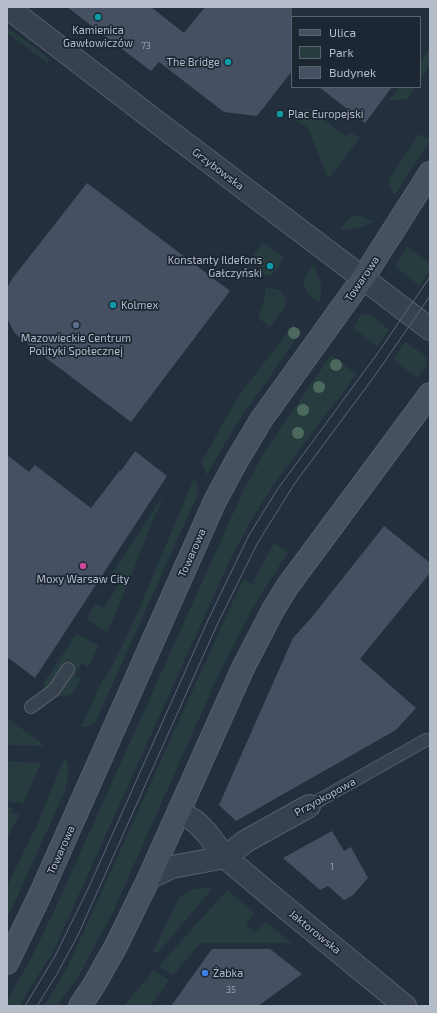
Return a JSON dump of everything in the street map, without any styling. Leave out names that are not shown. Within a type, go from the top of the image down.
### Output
[{"type":"main road","name":"Towarowa","points":[[7,963],[40,896],[215,501],[261,420],[363,278],[430,173]]},
{"type":"main road","points":[[80,1006],[116,946],[180,811],[243,668],[260,633],[283,592],[430,394]]},
{"type":"street","name":"Grzybowska","points":[[7,7],[430,329]]},
{"type":"street","name":"Przyokopowa","points":[[225,857],[246,840],[309,806]]},
{"type":"street","name":"Jaktorowska","points":[[180,811],[196,822],[206,832],[225,857],[405,1006]]},
{"type":"street","points":[[149,878],[172,867],[225,857]]},
{"type":"lane","points":[[30,707],[54,690],[68,669]]},
{"type":"lane","name":"Przyokopowa","points":[[309,806],[426,740]]},
{"type":"green space","points":[[7,27],[45,55],[48,59],[48,63],[7,33]]},
{"type":"green space","points":[[430,48],[430,64],[421,78],[421,60]]},
{"type":"green space","points":[[398,88],[415,88],[408,99],[388,101]]},
{"type":"green space","points":[[308,108],[345,136],[353,133],[360,138],[328,179],[308,128],[295,120],[292,114]]},
{"type":"green space","points":[[419,134],[430,140],[395,195],[389,186],[389,179]]},
{"type":"green space","points":[[359,215],[374,222],[356,229],[339,230],[353,216]]},
{"type":"green space","points":[[263,242],[283,257],[278,269],[271,275],[264,276],[253,256]]},
{"type":"green space","points":[[407,246],[430,263],[430,270],[419,286],[396,267],[396,264]]},
{"type":"green space","points":[[314,264],[321,285],[319,303],[307,293],[303,283],[306,275]]},
{"type":"green space","points":[[265,288],[281,291],[286,302],[284,308],[270,327],[258,318],[265,297]]},
{"type":"green space","points":[[364,314],[372,316],[389,330],[377,347],[353,328],[360,316]]},
{"type":"green space","points":[[293,325],[301,332],[235,426],[207,475],[201,463],[237,398]]},
{"type":"green space","points":[[405,342],[423,354],[427,360],[427,365],[417,378],[393,359]]},
{"type":"green space","points":[[331,355],[357,374],[278,478],[252,519],[228,564],[53,952],[19,1006],[7,1006],[7,1001],[32,956],[54,911],[244,489],[265,451]]},
{"type":"green space","points":[[194,478],[199,488],[197,496],[96,721],[89,726],[81,727],[101,683],[110,670],[131,628]]},
{"type":"green space","points":[[164,494],[107,632],[88,619],[89,614],[96,604],[103,608],[123,579],[113,572]]},
{"type":"green space","points":[[274,543],[288,552],[253,608],[218,676],[113,912],[78,977],[57,1006],[44,1006],[67,968],[243,579],[252,584]]},
{"type":"green space","points":[[78,634],[99,646],[88,667],[82,663],[75,675],[81,679],[74,692],[66,696],[53,696],[43,684],[75,636]]},
{"type":"green space","points":[[7,718],[43,744],[45,746],[7,745]]},
{"type":"green space","points":[[65,757],[69,770],[65,791],[7,919],[7,886],[36,827]]},
{"type":"green space","points":[[7,761],[41,763],[23,804],[16,801],[15,803],[9,801],[7,804]]},
{"type":"green space","points":[[7,806],[13,809],[11,812],[19,815],[7,840]]},
{"type":"green space","points":[[203,888],[212,889],[157,954],[153,951],[179,898],[191,890]]},
{"type":"green space","points":[[227,890],[255,913],[246,925],[255,932],[267,923],[292,943],[201,943],[173,975],[159,966]]},
{"type":"green space","points":[[154,970],[169,980],[150,1006],[124,1006]]},
{"type":"building","name":"The Bridge","points":[[67,7],[151,7],[184,33],[205,7],[292,7],[291,72],[257,116],[224,112],[159,62],[151,71]]},
{"type":"building","points":[[320,88],[391,88],[365,123]]},
{"type":"building","name":"Kolmex","points":[[87,183],[230,291],[131,422],[21,339],[14,332],[7,318],[7,288],[12,279]]},
{"type":"building","points":[[135,451],[167,476],[35,678],[7,657],[7,455],[29,472],[35,465],[91,508]]},
{"type":"building","points":[[384,526],[430,563],[430,573],[360,659],[416,708],[396,730],[236,821],[219,805],[293,638],[312,617]]},
{"type":"building","points":[[332,831],[344,851],[351,847],[368,878],[353,895],[344,900],[328,886],[320,890],[283,858]]},
{"type":"building","points":[[212,949],[270,949],[302,974],[258,1006],[171,1006]]},
{"type":"tram line","points":[[25,1006],[55,956],[88,889],[208,620],[249,535],[277,490],[377,354],[430,277]]},
{"type":"tram line","points":[[37,1006],[57,974],[78,935],[217,625],[257,544],[295,483],[376,374],[430,296]]},
{"type":"place","name":"Kamienica Gawłowiczów","points":[[98,17]]},
{"type":"place","name":"The Bridge","points":[[228,62]]},
{"type":"place","name":"Plac Europejski","points":[[280,114]]},
{"type":"place","name":"Konstanty Ildefons Gałczyński","points":[[270,266]]},
{"type":"place","name":"Kolmex","points":[[113,305]]},
{"type":"place","name":"Mazowieckie Centrum Polityki Społecznej","points":[[76,325]]},
{"type":"place","name":"Moxy Warsaw City","points":[[83,566]]},
{"type":"place","name":"Żabka","points":[[205,973]]}]
